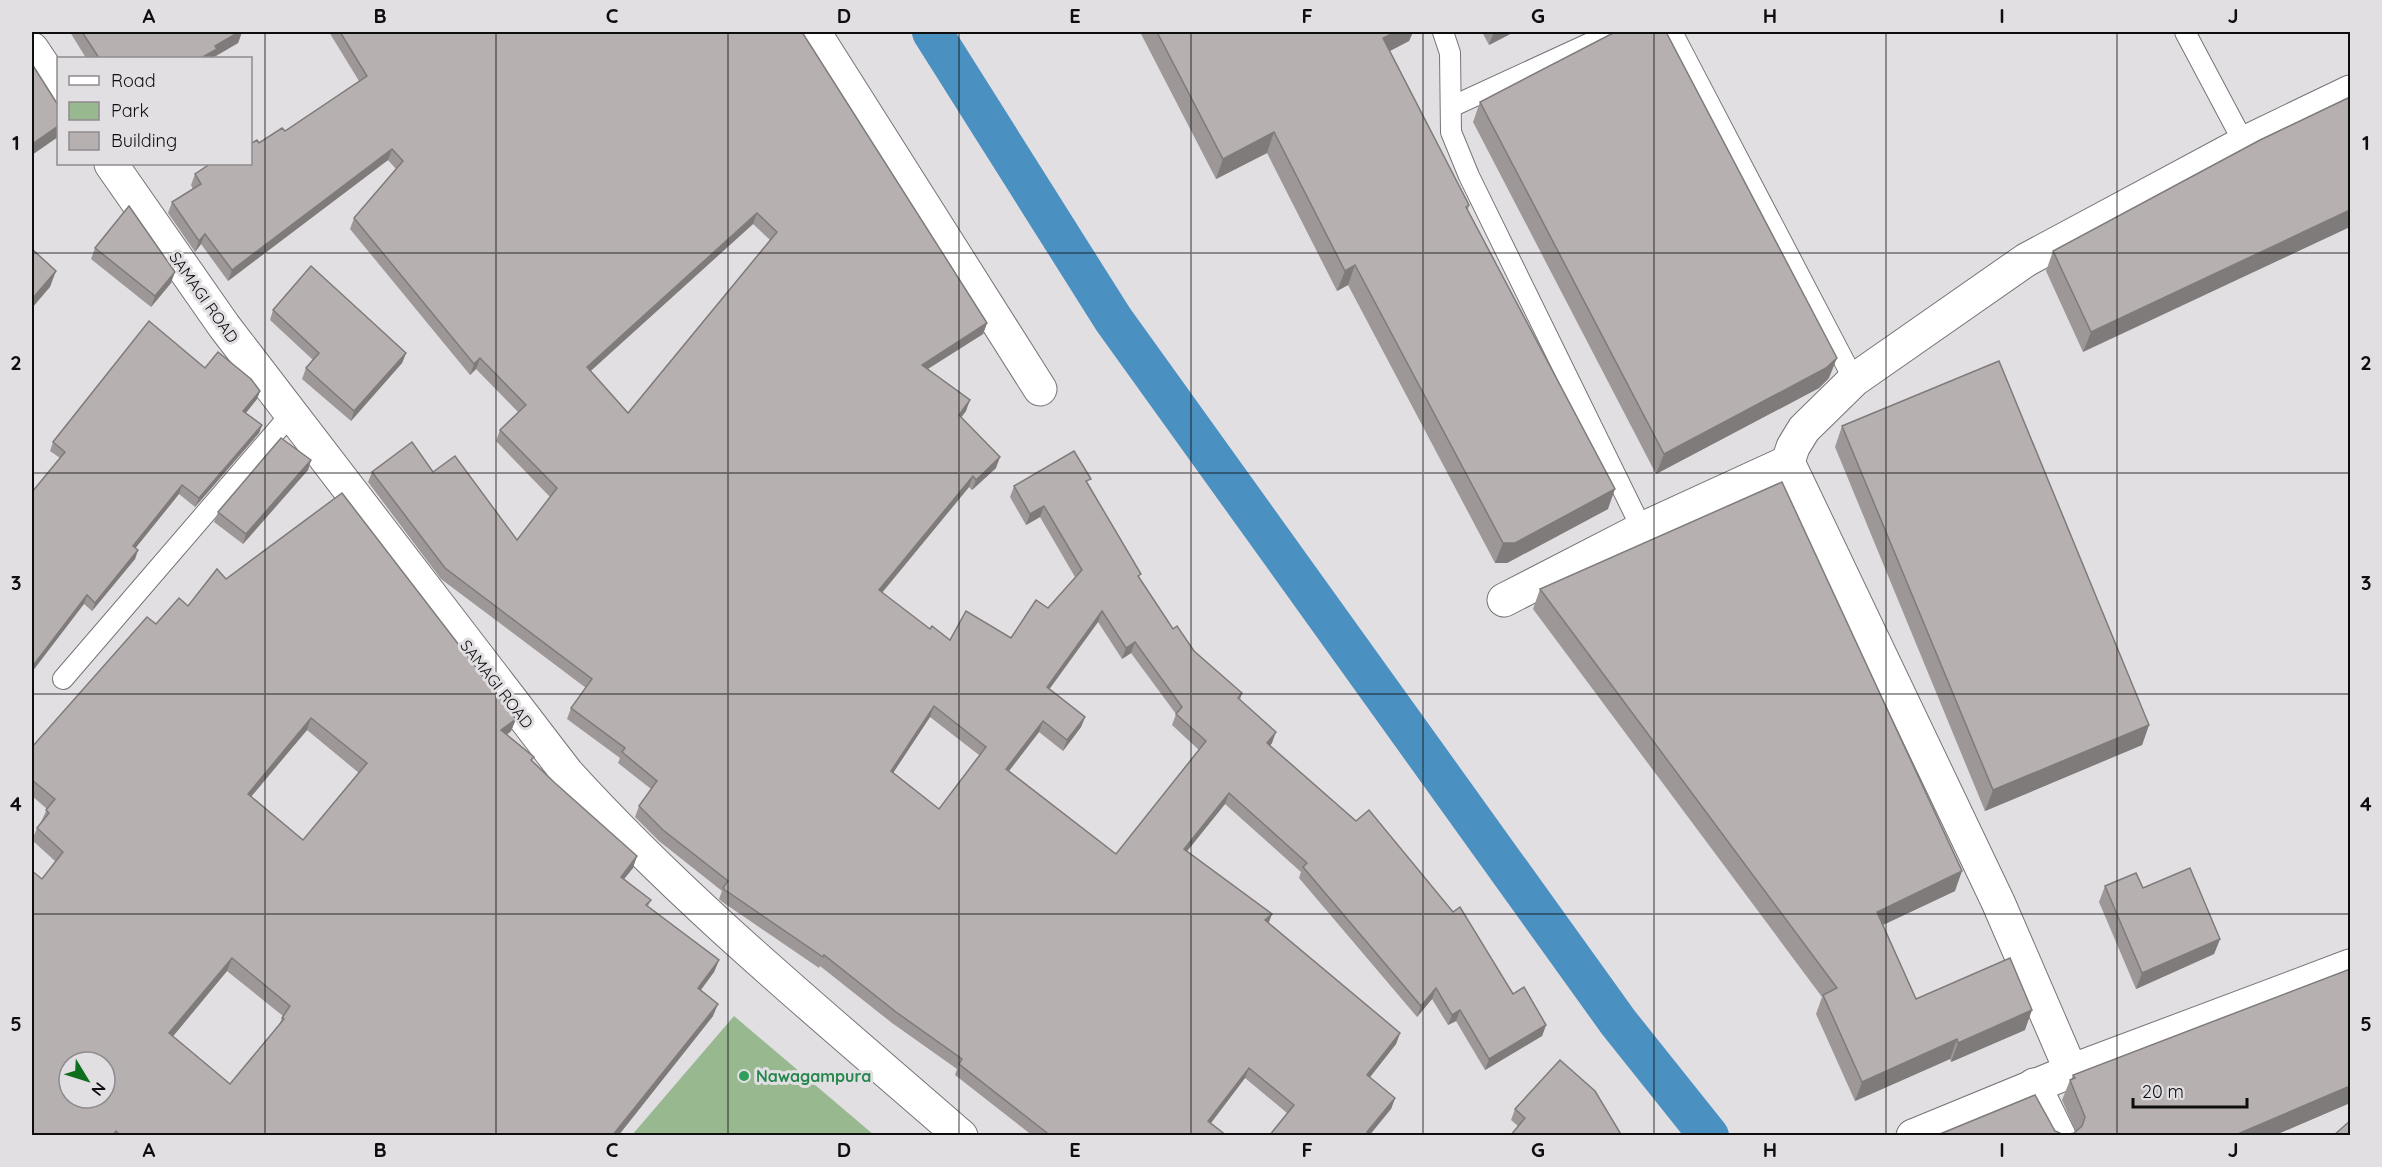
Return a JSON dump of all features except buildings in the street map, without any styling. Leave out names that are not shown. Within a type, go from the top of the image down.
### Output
[{"type":"street","points":[[814,32],[1040,388]]},
{"type":"street","points":[[32,49],[57,86]]},
{"type":"street","points":[[2071,1071],[1998,902],[1788,462],[1793,447],[1804,429],[1854,380],[2026,260],[2244,143],[2350,92]]},
{"type":"street","name":"SAMAGI ROAD","points":[[112,165],[224,326],[567,773],[620,831],[707,914],[961,1136]]},
{"type":"street","points":[[1504,600],[1642,529],[1788,462]]},
{"type":"street","points":[[1913,1136],[2034,1085],[2350,966]]},
{"type":"street","points":[[2034,1085],[2059,1136]]},
{"type":"lane","points":[[1443,32],[1450,53],[1451,132],[1469,176],[1642,529]]},
{"type":"lane","points":[[1451,107],[1614,32]]},
{"type":"lane","points":[[1672,32],[1854,380]]},
{"type":"lane","points":[[2185,32],[2244,143]]},
{"type":"lane","points":[[63,679],[291,414]]},
{"type":"green space","name":"Nawagampura","points":[[734,1016],[874,1135],[632,1135]]},
{"type":"waterway","points":[[932,32],[1113,319],[1618,1022],[1709,1136]]},
{"type":"place","name":"Nawagampura","points":[[744,1076]]}]
